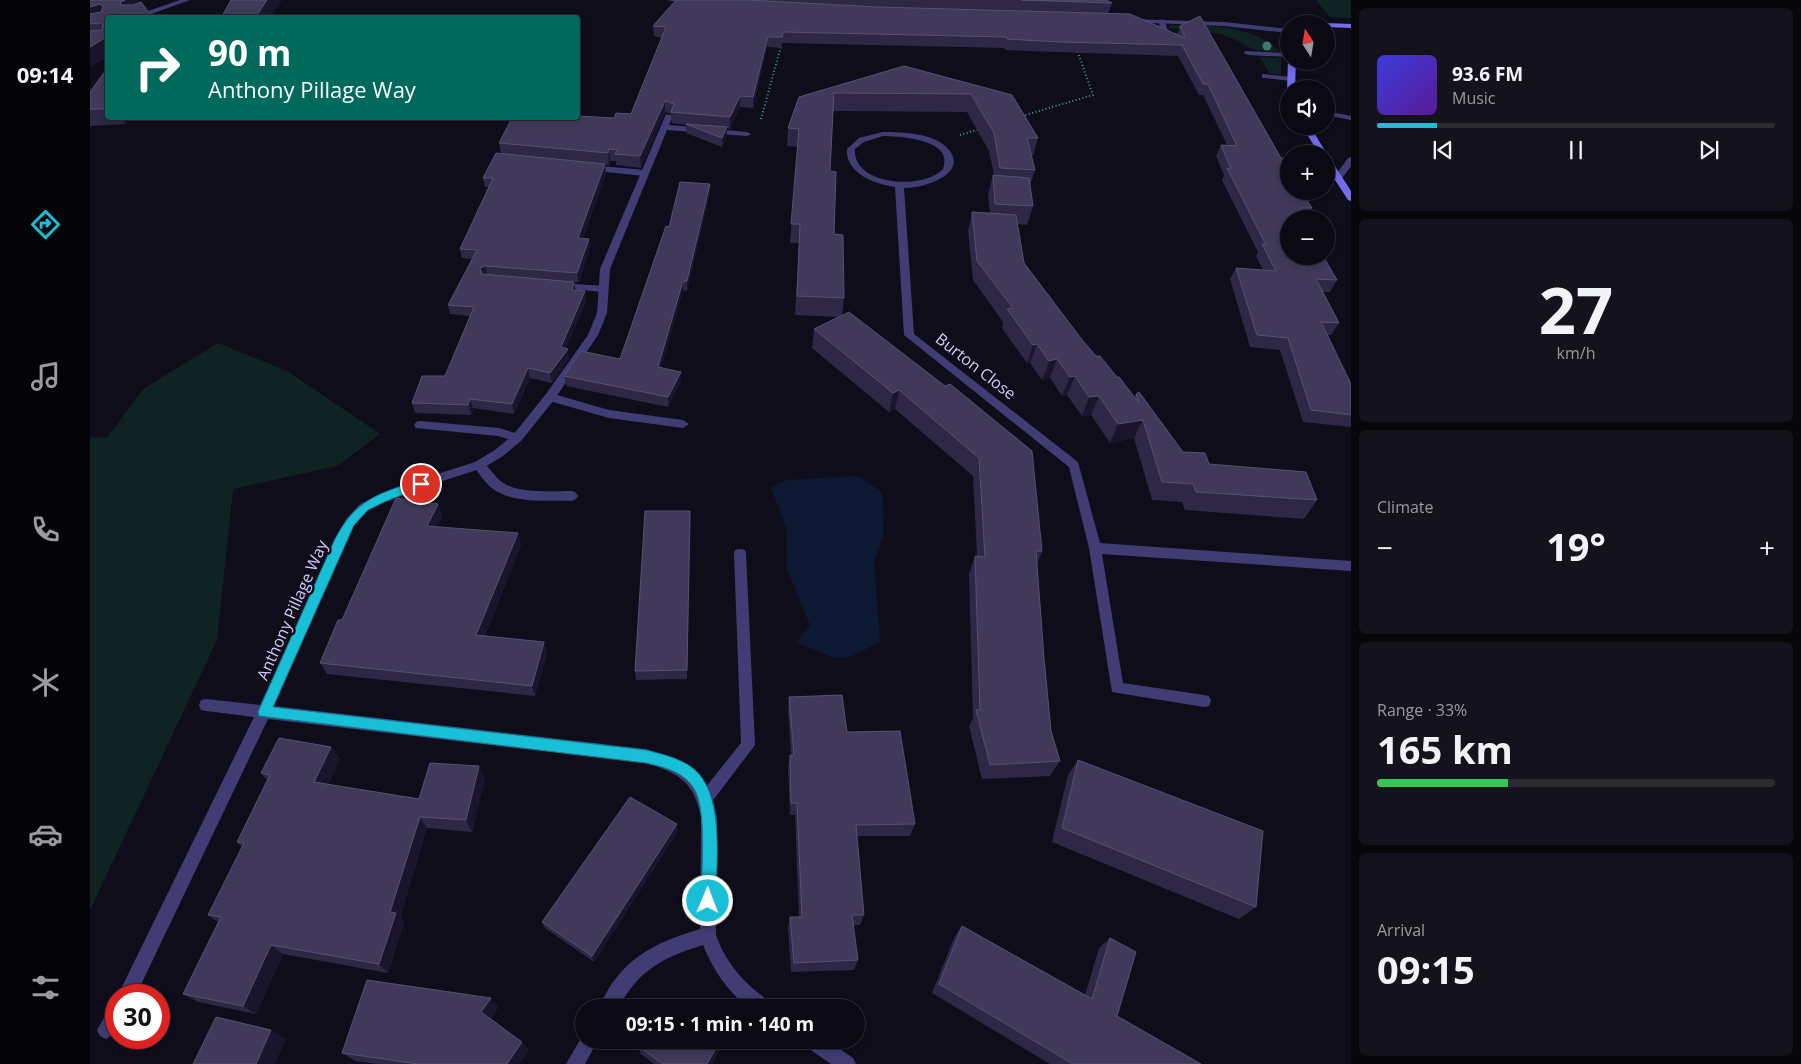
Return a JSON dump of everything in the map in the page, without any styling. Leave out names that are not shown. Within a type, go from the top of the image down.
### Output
[{"type":"street","points":[[140,15],[187,0]]},
{"type":"street","points":[[670,0],[703,4]]},
{"type":"street","points":[[1124,20],[1224,24],[1280,29]]},
{"type":"street","points":[[1144,21],[1148,30]]},
{"type":"street","points":[[1162,21],[1164,30]]},
{"type":"street","points":[[1335,25],[1351,26]]},
{"type":"street","points":[[1248,53],[1280,55]]},
{"type":"street","points":[[1265,76],[1291,78],[1291,70]]},
{"type":"street","points":[[1335,115],[1351,118]]},
{"type":"street","name":"Anthony Pillage Way","points":[[132,984],[264,712],[350,522],[364,507],[382,498],[479,465],[499,453],[517,438],[550,397],[593,335],[602,312],[605,269],[667,121],[747,134]]},
{"type":"street","points":[[892,133],[918,136],[933,142],[948,157],[948,163],[944,173],[924,183],[899,185],[874,180],[858,171],[850,162],[852,147],[869,137],[892,133]]},
{"type":"street","points":[[1338,178],[1351,160]]},
{"type":"street","points":[[582,167],[645,173]]},
{"type":"street","points":[[1335,173],[1351,198]]},
{"type":"street","name":"Burton Close","points":[[899,185],[909,335],[1074,466],[1094,548],[1117,688],[1204,701]]},
{"type":"street","points":[[545,285],[604,289]]},
{"type":"street","points":[[550,397],[609,414],[683,424]]},
{"type":"street","points":[[420,425],[499,432],[517,438]]},
{"type":"street","points":[[479,465],[492,482],[501,488],[513,492],[572,496]]},
{"type":"street","points":[[1094,548],[1351,566]]},
{"type":"street","points":[[706,798],[748,745],[740,554]]},
{"type":"street","points":[[206,705],[646,756],[671,763],[685,770],[698,782],[706,798],[709,817],[708,935],[720,967],[733,983],[752,999]]},
{"type":"street","points":[[613,999],[618,990],[640,964],[666,947],[708,935]]},
{"type":"street","points":[[575,1064],[584,1049]]},
{"type":"street","points":[[824,1049],[847,1064]]},
{"type":"path","points":[[747,134],[762,118],[782,44]]},
{"type":"path","points":[[1017,118],[1093,95],[1076,48]]},
{"type":"path","points":[[933,142],[988,126]]},
{"type":"green space","points":[[1316,0],[1351,0],[1351,18],[1328,15]]},
{"type":"green space","points":[[1169,25],[1213,26],[1242,31],[1256,36],[1280,52],[1254,50],[1221,34],[1169,28]]},
{"type":"green space","points":[[1260,57],[1280,58],[1281,75],[1269,73]]},
{"type":"green space","points":[[218,343],[287,371],[380,434],[337,466],[233,489],[217,640],[90,910],[90,437],[107,438],[143,389]]},
{"type":"water","points":[[858,476],[882,492],[884,532],[874,562],[880,641],[855,655],[838,658],[796,643],[810,625],[787,569],[786,528],[771,487],[786,480]]},
{"type":"building","points":[[90,0],[125,0],[120,5],[133,5],[141,2],[151,15],[105,15],[105,38],[90,47],[90,31],[102,30],[103,25],[101,23],[90,24],[90,14],[101,12],[103,6],[100,4],[90,7]]},
{"type":"building","points":[[231,0],[267,0],[257,15],[223,15]]},
{"type":"building","points":[[676,0],[748,0],[877,7],[1130,14],[1185,38],[1180,26],[1200,16],[1280,156],[1280,200],[1307,200],[1312,208],[1280,210],[1280,265],[1328,265],[1337,280],[1316,279],[1339,323],[1321,322],[1351,384],[1351,415],[1311,410],[1288,338],[1257,335],[1236,268],[1276,271],[1262,244],[1266,245],[1227,168],[1231,169],[1221,145],[1237,146],[1208,84],[1203,84],[1182,45],[1059,42],[1007,39],[1007,37],[783,32],[782,37],[768,37],[753,97],[740,96],[730,117],[671,112],[674,104],[665,101],[640,156],[615,154],[617,150],[609,149],[608,153],[499,143],[511,120],[580,120],[580,116],[614,118],[616,113],[631,114],[666,27],[653,26]]},
{"type":"building","points":[[1021,0],[1106,0],[1112,3]]},
{"type":"building","points":[[904,66],[1012,95],[1038,138],[1027,138],[1035,170],[1000,168],[994,133],[971,94],[834,92],[830,171],[836,172],[834,234],[843,235],[844,298],[797,296],[800,224],[791,224],[799,129],[788,128],[799,97]]},
{"type":"building","points":[[105,71],[105,109],[90,109],[90,92]]},
{"type":"building","points":[[686,124],[727,127],[722,138]]},
{"type":"building","points":[[496,153],[605,164],[578,238],[589,239],[577,273],[485,266],[480,268],[482,274],[574,282],[572,290],[585,291],[561,347],[568,349],[550,373],[528,368],[512,404],[470,399],[468,405],[412,403],[422,376],[445,376],[474,307],[448,305],[477,250],[460,249],[493,178],[483,178]]},
{"type":"building","points":[[993,175],[1029,178],[1033,206],[995,204]]},
{"type":"building","points":[[680,182],[710,184],[687,281],[683,281],[658,367],[681,372],[668,397],[564,376],[581,351],[620,359],[666,226],[669,227]]},
{"type":"building","points":[[972,212],[1016,215],[1024,263],[1083,341],[1119,377],[1139,403],[1136,394],[1139,392],[1183,452],[1205,453],[1209,464],[1306,472],[1317,500],[1196,492],[1193,484],[1162,482],[1143,420],[1118,424],[1099,396],[1089,397],[1075,376],[1070,377],[1057,359],[1049,361],[1037,344],[1033,345],[1007,309],[1013,308],[977,261]]},
{"type":"building","points":[[849,312],[945,386],[950,384],[1032,451],[1042,551],[1036,551],[1044,658],[1051,731],[1060,761],[990,765],[976,710],[980,710],[975,556],[985,557],[979,458],[899,390],[893,393],[814,329]]},
{"type":"building","points":[[396,498],[438,504],[427,526],[518,533],[476,635],[544,642],[532,686],[320,663],[338,620],[342,620]]},
{"type":"building","points":[[645,511],[690,511],[687,670],[635,671]]},
{"type":"building","points":[[842,695],[847,732],[900,731],[915,824],[856,825],[864,915],[852,915],[858,960],[794,963],[790,917],[802,917],[797,803],[791,803],[790,755],[794,755],[789,697]]},
{"type":"building","points":[[279,738],[331,747],[314,782],[419,799],[430,763],[479,766],[466,820],[420,817],[390,912],[396,913],[379,964],[271,945],[243,1006],[183,994],[221,917],[208,915],[244,843],[237,842],[270,775],[261,773]]},
{"type":"building","points":[[1078,760],[1263,831],[1256,907],[1062,828]]},
{"type":"building","points":[[630,797],[677,824],[592,956],[542,922]]},
{"type":"building","points":[[962,926],[1092,999],[1110,938],[1136,952],[1117,1016],[1201,1064],[1073,1064],[939,984]]},
{"type":"building","points":[[367,980],[491,998],[481,1012],[522,1042],[507,1064],[418,1064],[342,1053]]},
{"type":"building","points":[[216,1017],[271,1030],[256,1064],[193,1064]]},
{"type":"building","points":[[642,1049],[715,1049],[707,1064],[663,1064]]},
{"type":"route","points":[[421,484],[404,489],[364,507],[350,522],[264,712],[646,756],[671,763],[685,770],[698,782],[706,798],[709,817],[708,901]]}]
